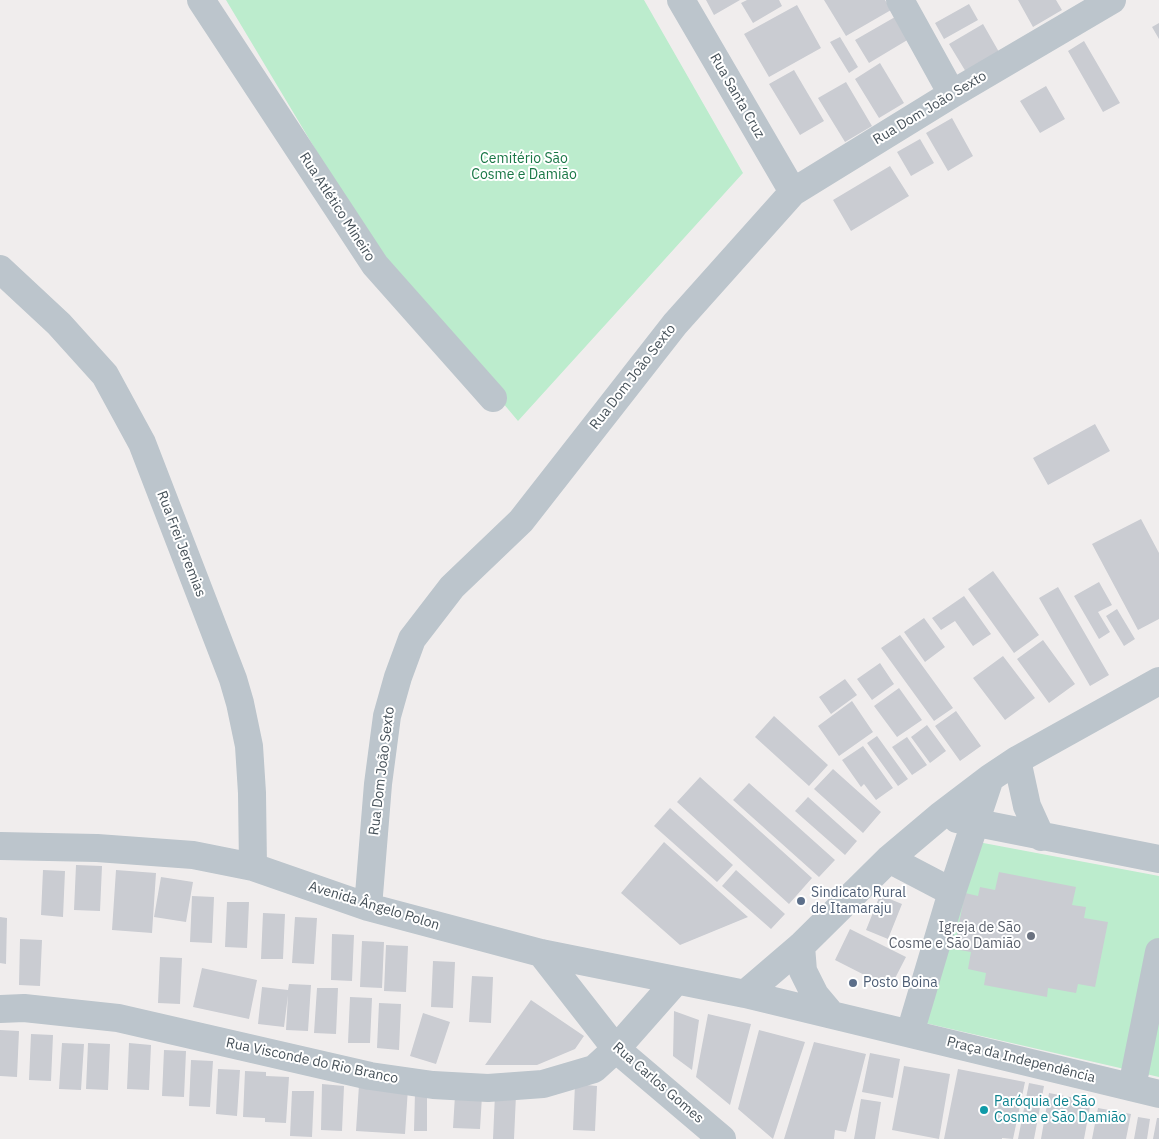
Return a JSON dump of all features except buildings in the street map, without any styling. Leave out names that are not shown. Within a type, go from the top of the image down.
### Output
[{"type":"street","name":"Rua Atlético Mineiro","points":[[201,0],[375,265],[493,398]]},
{"type":"street","name":"Rua Santa Cruz","points":[[681,0],[793,192]]},
{"type":"street","points":[[900,0],[952,94]]},
{"type":"street","name":"Rua Dom João Sexto","points":[[368,907],[378,784],[387,716],[398,677],[412,639],[452,587],[521,521],[675,324],[793,192],[952,94],[1083,7],[1112,0]]},
{"type":"street","name":"Rua Frei Jeremias","points":[[0,268],[59,324],[105,375],[142,443],[233,680],[240,703],[249,746],[253,867]]},
{"type":"street","points":[[745,994],[801,946],[889,859],[940,816],[990,778],[1017,760],[1159,681]]},
{"type":"street","points":[[1017,760],[1027,806],[1041,837]]},
{"type":"street","points":[[910,1033],[952,892],[990,778]]},
{"type":"street","points":[[940,816],[1159,859]]},
{"type":"street","name":"Avenida Ângelo Polon","points":[[0,846],[97,848],[193,854],[253,867],[368,907],[541,953],[745,994]]},
{"type":"street","points":[[889,859],[952,892]]},
{"type":"street","points":[[801,946],[803,971],[816,994],[831,1014]]},
{"type":"street","points":[[1132,1087],[1159,952]]},
{"type":"street","name":"Rua Carlos Gomes","points":[[541,953],[616,1049],[722,1139]]},
{"type":"street","name":"Rua Visconde do Rio Branco","points":[[0,1008],[24,1008],[118,1018],[370,1076],[433,1085],[488,1088],[543,1084],[594,1068],[616,1049],[676,981]]},
{"type":"street","name":"Praça da Independência","points":[[745,994],[1159,1094]]},
{"type":"green space","name":"Cemitério São Cosme e Damião","points":[[226,0],[644,0],[743,173],[518,421],[378,254]]},
{"type":"green space","points":[[978,842],[1159,876],[1159,1077],[925,1023]]},
{"type":"place","name":"Sindicato Rural de Itamaraju","points":[[801,901]]},
{"type":"place","name":"Igreja de São Cosme e São Damião","points":[[1031,936]]},
{"type":"place","name":"Posto Boina","points":[[853,983]]},
{"type":"place","name":"Paróquia de São Cosme e São Damião","points":[[984,1110]]}]
